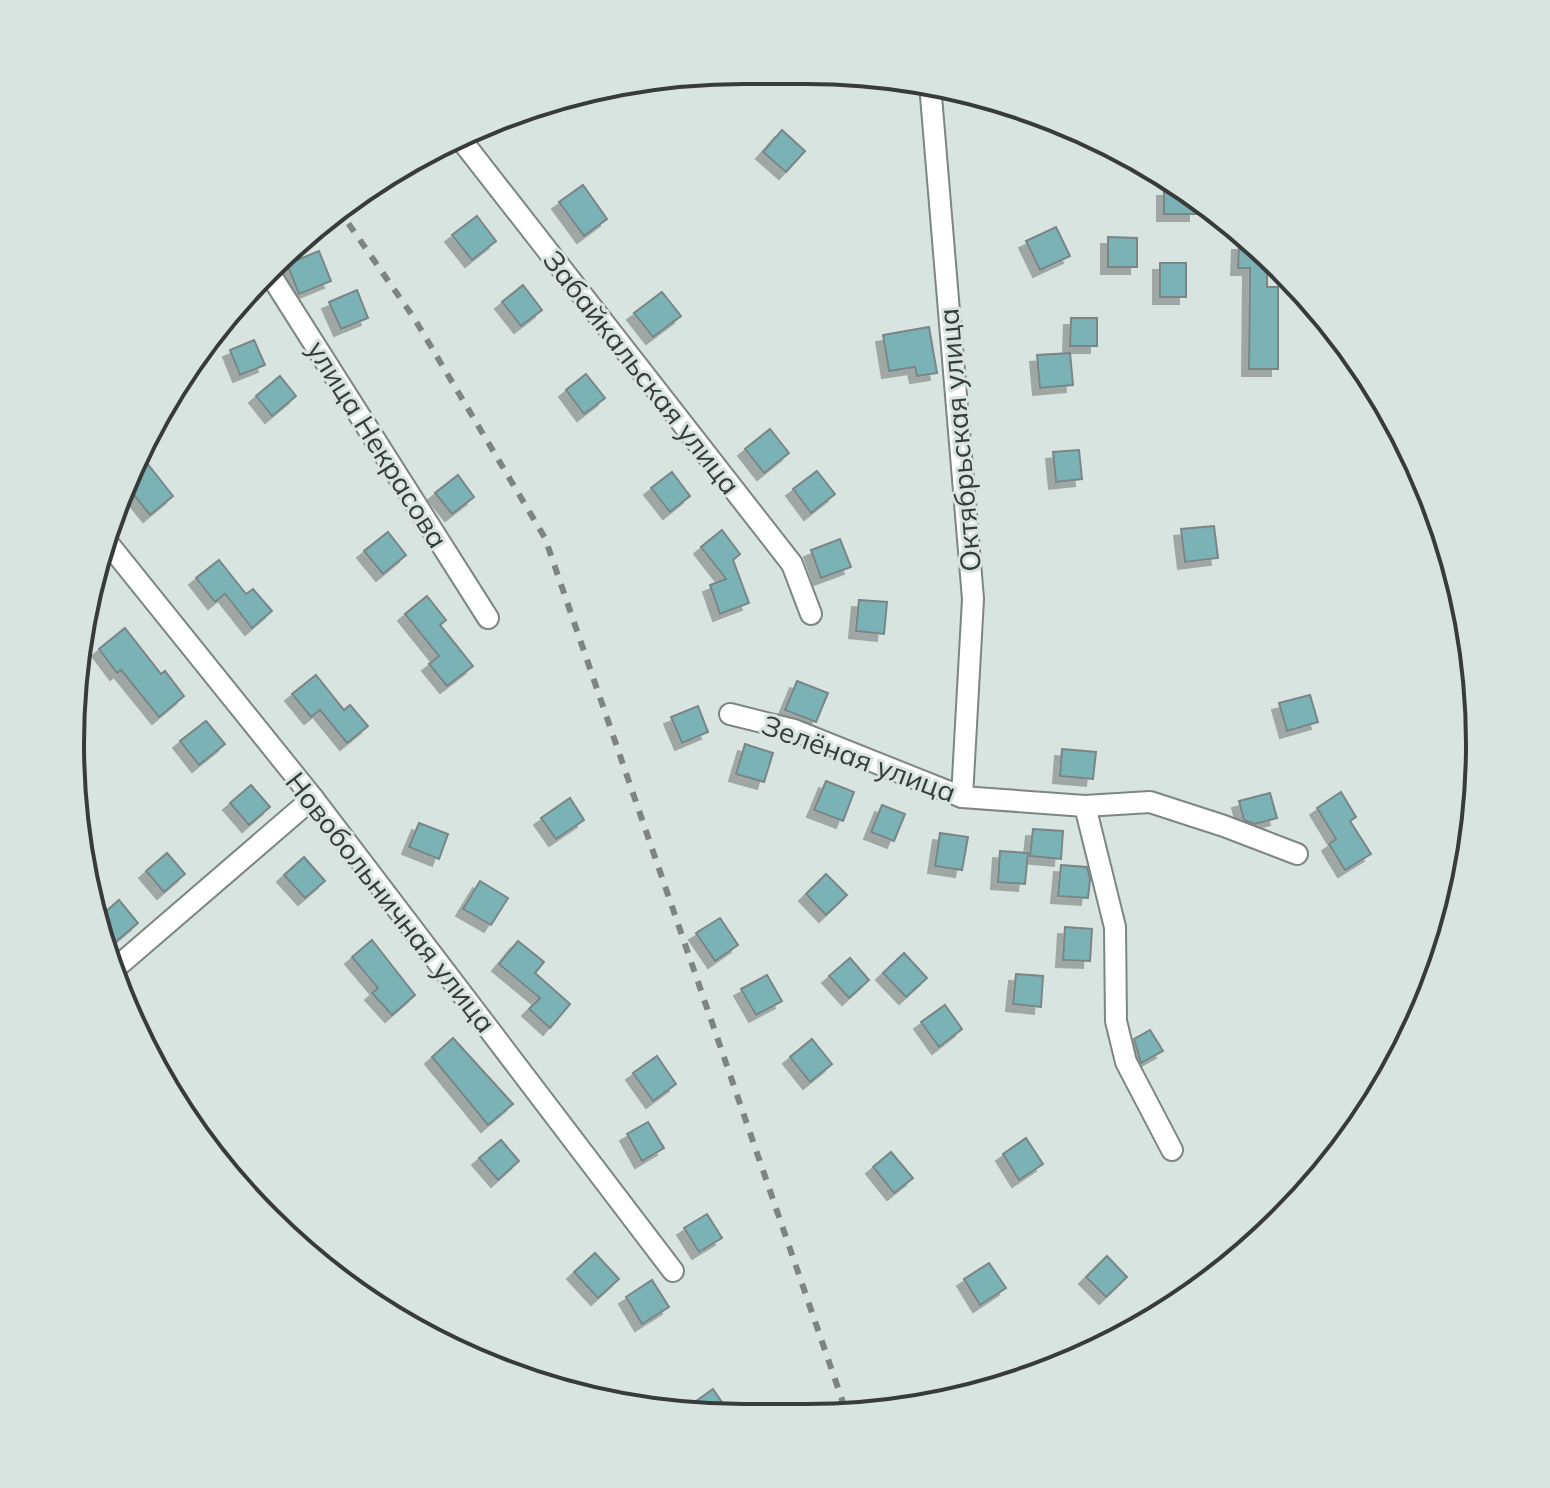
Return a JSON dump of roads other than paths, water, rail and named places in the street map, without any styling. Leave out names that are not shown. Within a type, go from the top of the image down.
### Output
[{"type":"street","name":"Октябрьская улица","points":[[931,96],[973,599],[962,797]]},
{"type":"street","name":"Забайкальская улица","points":[[466,146],[792,564],[811,614]]},
{"type":"street","name":"улица Некрасова","points":[[274,280],[488,618]]},
{"type":"street","name":"Новобольничная улица","points":[[113,550],[313,798],[673,1271]]},
{"type":"street","name":"Зелёная улица","points":[[730,714],[794,730],[962,797],[1085,806],[1150,802],[1297,854]]},
{"type":"street","points":[[122,963],[313,798]]},
{"type":"street","points":[[1085,806],[1115,927],[1116,1021],[1126,1062],[1172,1150]]},
{"type":"railway","points":[[345,218],[414,318],[545,538],[843,1403]]}]
